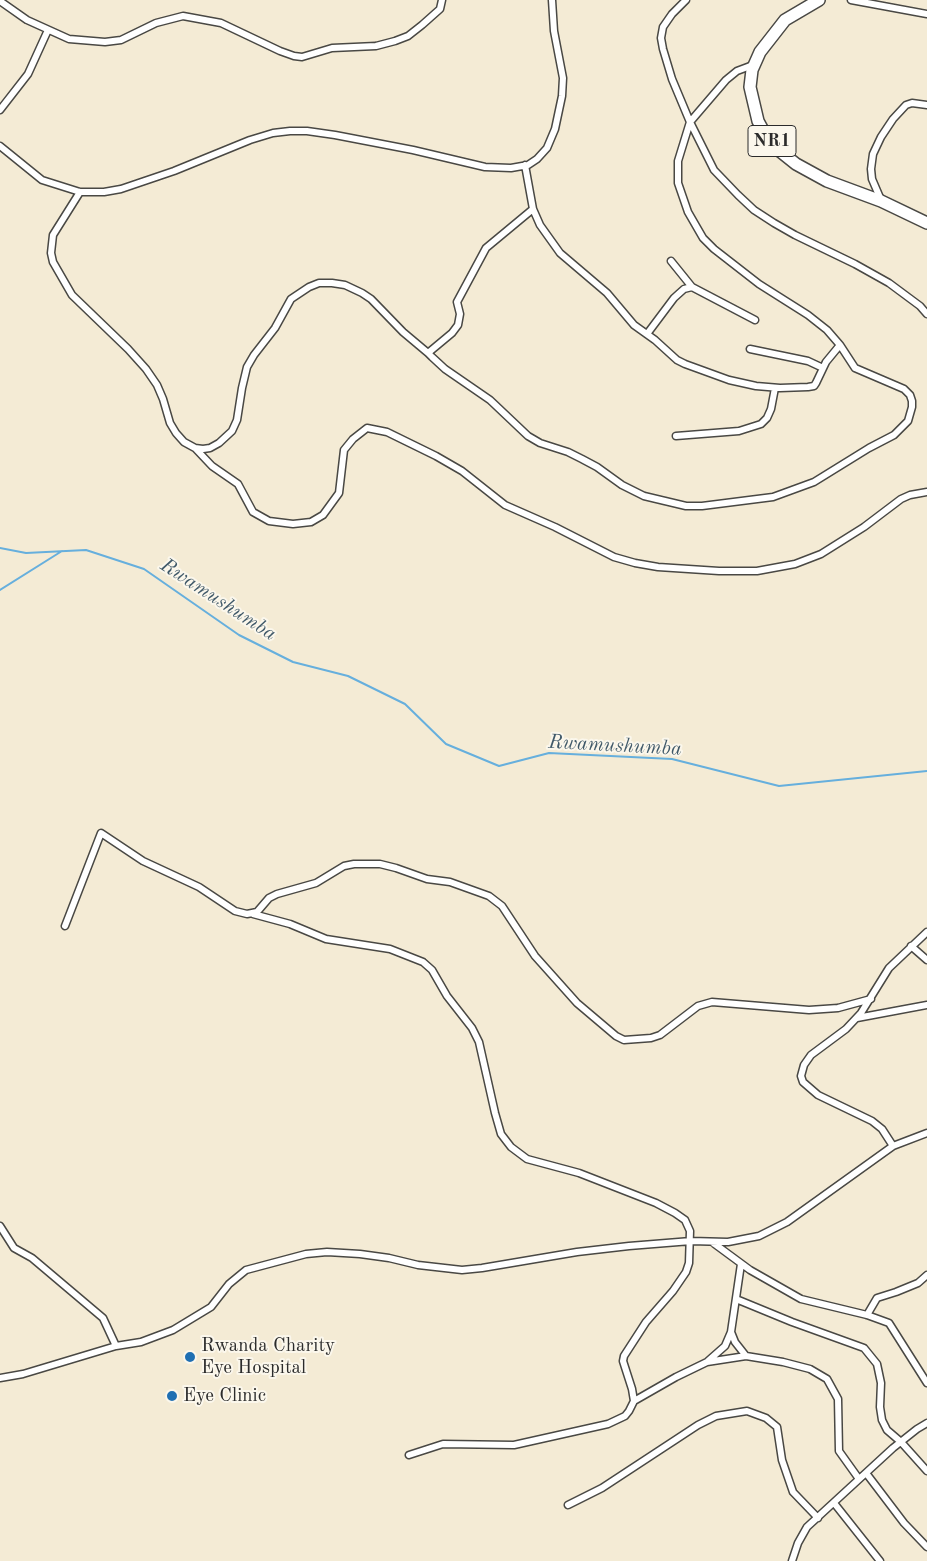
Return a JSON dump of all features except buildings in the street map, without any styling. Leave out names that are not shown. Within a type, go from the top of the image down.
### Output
[{"type":"highway","name":"NR1","points":[[819,0],[786,20],[760,52],[754,65],[750,87],[752,104],[758,121],[765,134],[781,152],[796,164],[812,173],[881,201],[927,223]]},
{"type":"street","points":[[0,1],[27,20],[69,39],[106,42],[121,40],[156,23],[183,16],[221,23],[294,56],[302,57],[332,48],[376,46],[395,42],[408,36],[440,9],[442,0]]},
{"type":"street","points":[[0,146],[42,180],[80,192],[104,192],[121,189],[174,171],[250,140],[273,133],[290,131],[307,131],[335,135],[413,150],[485,167],[511,168],[525,165],[537,159],[547,148],[555,130],[562,96],[563,78],[554,31],[552,0]]},
{"type":"street","points":[[686,0],[672,14],[664,27],[661,38],[662,49],[690,122],[714,170],[754,210],[795,236],[855,264],[889,283],[920,306],[927,314]]},
{"type":"street","points":[[850,0],[927,14]]},
{"type":"street","points":[[0,110],[28,74],[48,30]]},
{"type":"street","points":[[80,192],[53,235],[51,253],[53,262],[72,295],[128,348],[146,369],[157,385],[173,428],[184,442],[195,448],[203,450],[210,448],[219,443],[232,431],[237,420],[242,388],[251,361],[275,328],[291,299],[319,283],[332,283],[345,285],[371,299],[403,332],[444,369],[490,400],[514,424],[540,443],[568,452],[582,459],[622,485],[644,496],[686,506],[745,501],[790,492],[814,482],[894,434],[908,421],[912,407],[910,395],[904,390],[855,368],[840,345],[827,330],[808,315],[759,284],[714,249],[693,224],[684,205],[678,183],[678,161],[690,122],[726,80],[738,71],[754,65]]},
{"type":"street","points":[[881,201],[872,178],[871,169],[873,154],[881,137],[900,110],[906,105],[912,103],[927,105]]},
{"type":"street","points":[[525,165],[533,208],[540,225],[560,253],[600,286],[634,325],[677,360],[729,380],[756,386],[775,388],[814,386],[831,354],[840,345]]},
{"type":"street","points":[[428,353],[452,333],[458,325],[460,314],[458,302],[486,248],[533,208]]},
{"type":"street","points":[[671,261],[692,286],[755,320]]},
{"type":"street","points":[[647,334],[674,298],[684,289],[692,286]]},
{"type":"street","points":[[750,349],[808,361],[823,368]]},
{"type":"street","points":[[676,436],[739,431],[762,424],[767,418],[775,388]]},
{"type":"street","points":[[195,448],[212,466],[238,484],[253,512],[268,522],[293,524],[311,522],[324,515],[339,493],[344,450],[353,439],[367,428],[386,432],[462,471],[505,505],[555,527],[614,557],[658,567],[757,571],[795,564],[821,554],[864,527],[901,499],[910,495],[927,492]]},
{"type":"street","points":[[65,926],[101,833],[143,861],[199,887],[235,911],[290,924],[326,939],[390,949],[423,962],[432,970],[448,996],[472,1028],[479,1042],[495,1113],[502,1134],[511,1147],[527,1159],[579,1173],[656,1203],[685,1220],[690,1231],[691,1242],[686,1272],[673,1291],[646,1322],[624,1356],[623,1361],[634,1401]]},
{"type":"street","points":[[252,914],[258,912],[269,898],[277,894],[316,883],[344,866],[354,864],[380,864],[428,879],[450,882],[496,900],[557,982],[577,1003],[616,1036],[624,1040],[651,1038],[660,1035],[698,1006],[712,1002],[809,1010],[838,1008],[871,999]]},
{"type":"street","points":[[893,1146],[882,1128],[872,1121],[818,1095],[803,1082],[801,1076],[804,1064],[811,1055],[846,1029],[857,1018],[871,999],[889,968],[927,932]]},
{"type":"street","points":[[911,946],[927,960]]},
{"type":"street","points":[[857,1018],[927,1006]]},
{"type":"street","points":[[0,1378],[23,1374],[116,1346],[141,1342],[173,1330],[212,1307],[230,1284],[246,1270],[306,1254],[327,1252],[360,1254],[418,1265],[462,1270],[635,1245],[728,1242],[759,1236],[787,1222],[893,1146],[927,1132]]},
{"type":"street","points":[[0,1226],[14,1248],[32,1258],[103,1318],[116,1346]]},
{"type":"street","points":[[712,1242],[750,1270],[801,1299],[867,1315],[888,1323],[927,1383]]},
{"type":"street","points":[[409,1455],[443,1444],[514,1445],[600,1427],[626,1416],[634,1401],[707,1362],[725,1346],[731,1332],[741,1264]]},
{"type":"street","points":[[867,1315],[877,1298],[918,1283],[927,1275]]},
{"type":"street","points":[[736,1299],[864,1348],[877,1364],[881,1384],[880,1407],[882,1420],[888,1430],[927,1471]]},
{"type":"street","points":[[731,1332],[735,1342],[746,1356]]},
{"type":"street","points":[[707,1362],[746,1356],[810,1369],[827,1379],[838,1399],[839,1451],[859,1479]]},
{"type":"street","points":[[568,1505],[602,1488],[704,1422],[716,1416],[747,1411],[766,1418],[777,1426],[782,1460],[793,1492],[818,1518]]},
{"type":"street","points":[[792,1561],[807,1527],[901,1442],[927,1423]]},
{"type":"street","points":[[866,1473],[904,1522],[927,1547]]},
{"type":"street","points":[[834,1503],[880,1561]]},
{"type":"waterway","name":"Rwamushumba","points":[[0,548],[26,553],[86,550],[144,569],[239,635],[293,662],[348,676],[405,704],[446,744],[499,766],[549,753],[672,759],[779,786],[927,771]]},
{"type":"waterway","points":[[0,590],[62,551]]},
{"type":"place","name":"Rwanda Charity Eye Hospital","points":[[190,1357]]},
{"type":"place","name":"Eye Clinic","points":[[172,1396]]}]
